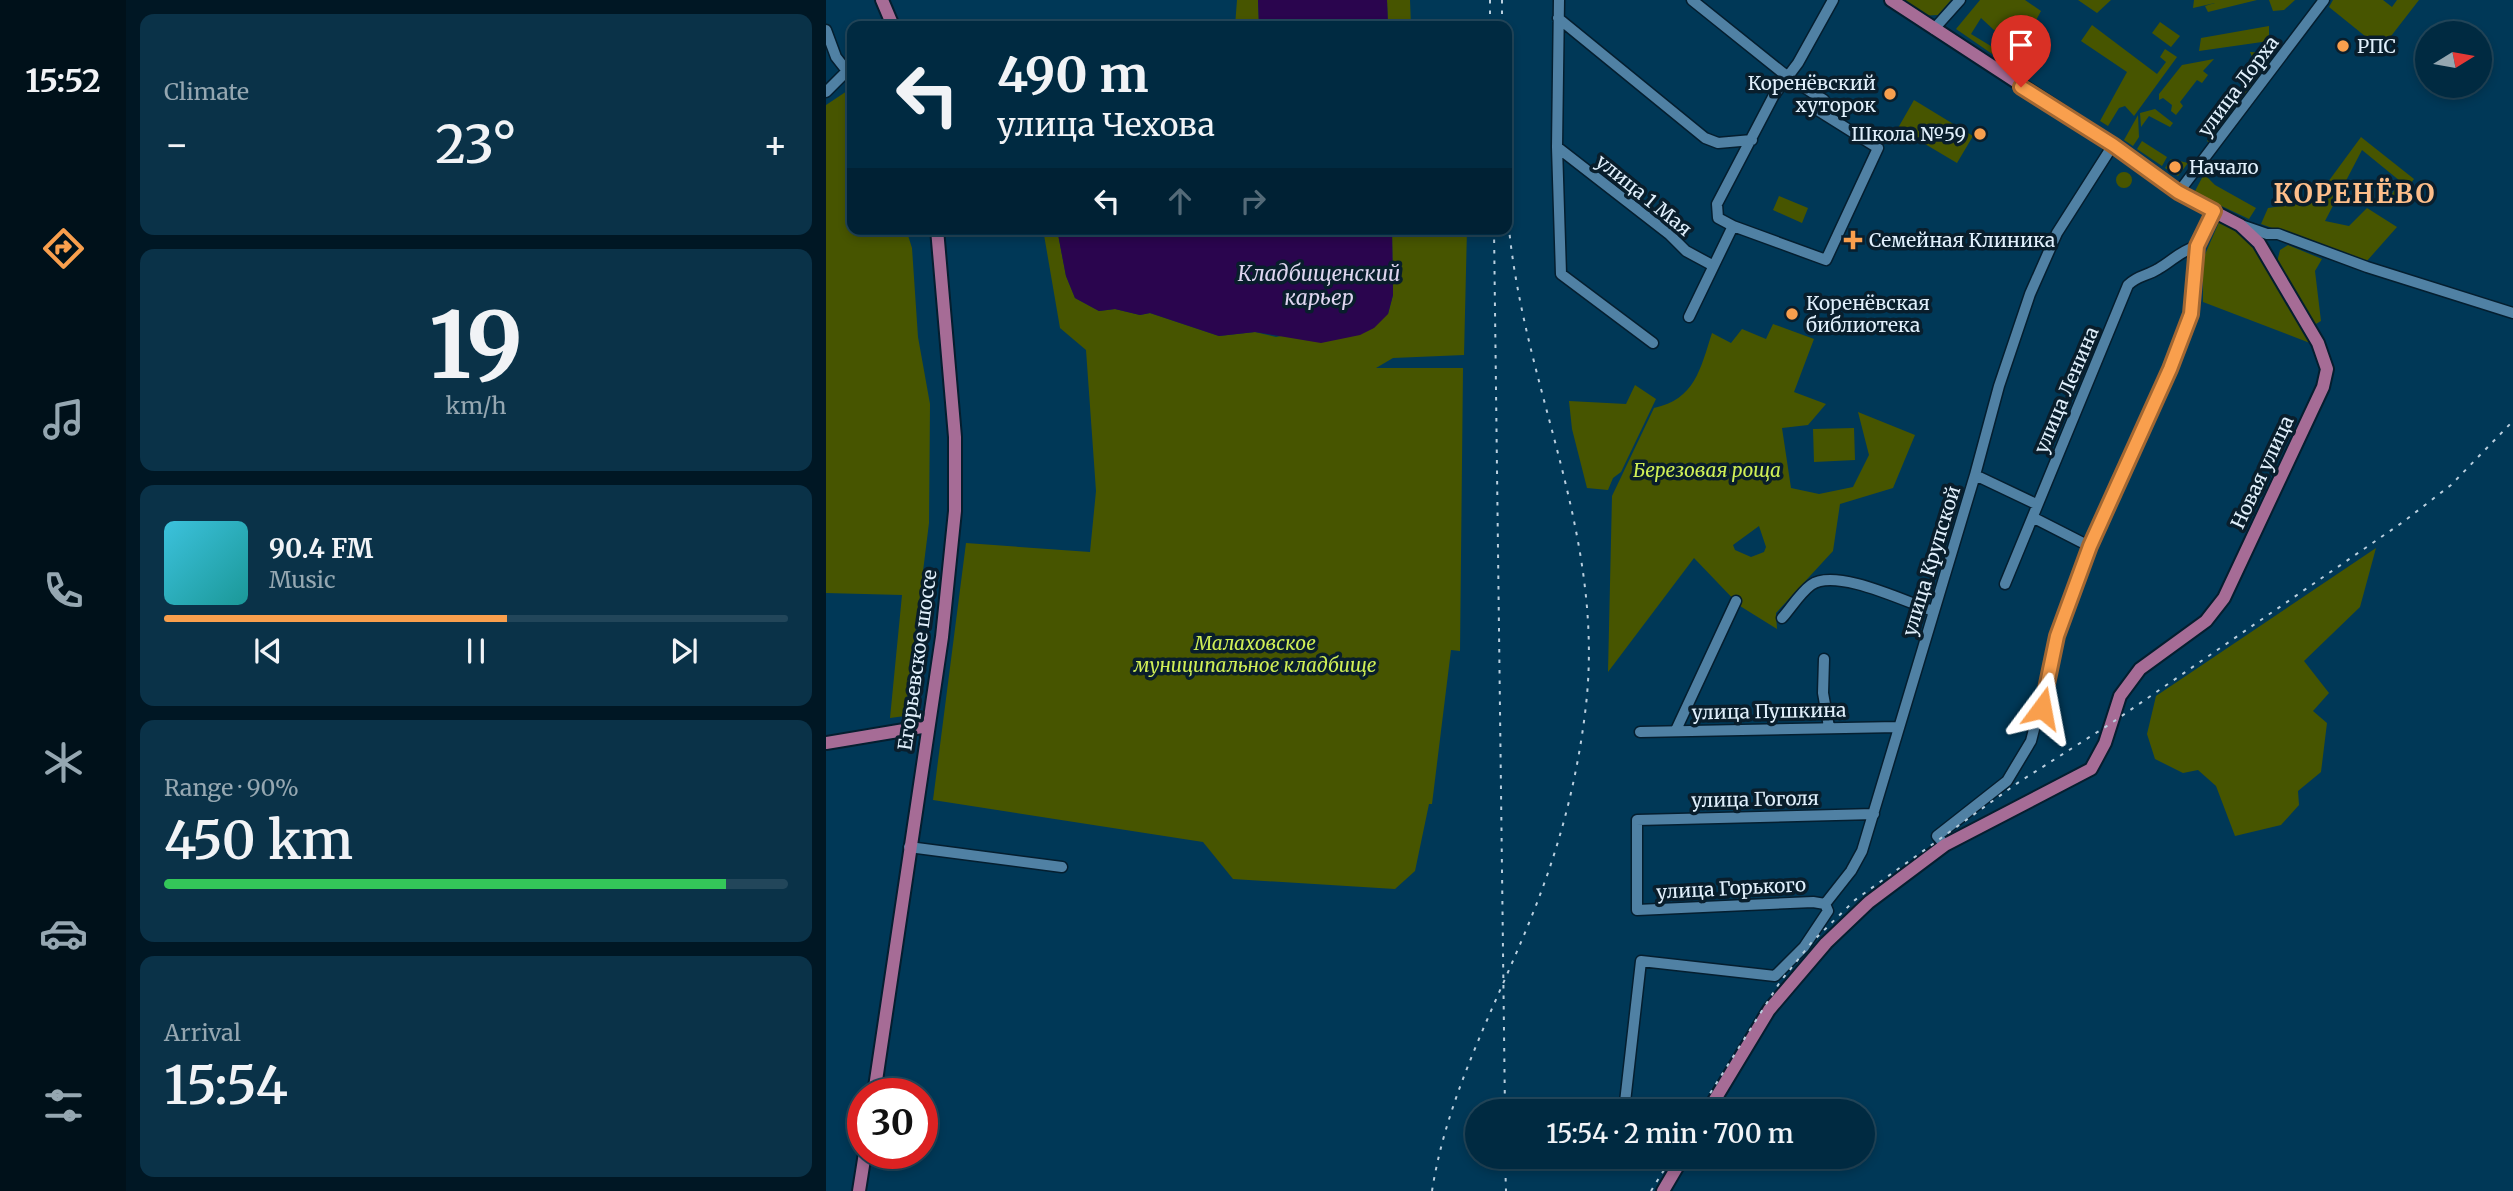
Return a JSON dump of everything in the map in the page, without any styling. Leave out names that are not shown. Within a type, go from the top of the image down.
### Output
[{"type":"main road","points":[[882,0],[891,21]]},
{"type":"main road","name":"Новая улица","points":[[1716,1099],[1769,1010],[1826,943],[1869,902],[1945,845],[2091,769],[2105,743],[2113,711],[2140,669],[2206,621],[2224,598],[2323,387],[2328,369],[2326,360],[2263,239],[2178,192],[2113,145],[1891,0]]},
{"type":"main road","name":"Егорьевское шоссе","points":[[876,1078],[947,595],[955,511],[954,424],[938,235]]},
{"type":"main road","points":[[826,743],[928,726]]},
{"type":"main road","points":[[859,1191],[862,1169]]},
{"type":"main road","points":[[1663,1191],[1675,1169]]},
{"type":"street","points":[[1559,0],[1557,147],[1561,274],[1653,343]]},
{"type":"street","points":[[1692,0],[1788,77],[1824,100],[1819,111],[1878,148],[1826,260],[1733,226],[1718,218],[1717,204],[1774,95],[1788,77],[1833,0]]},
{"type":"street","points":[[1934,29],[1960,0]]},
{"type":"street","name":"улица Лорха","points":[[2178,192],[2324,0]]},
{"type":"street","points":[[1558,18],[1705,138],[1718,143],[1752,140]]},
{"type":"street","points":[[826,30],[836,57],[847,71],[826,92]]},
{"type":"street","name":"улица Крупской","points":[[1626,1099],[1641,961],[1775,976],[1804,947],[1828,911],[1825,904],[1851,871],[1874,814],[1999,386],[2030,293],[2057,233],[2113,145]]},
{"type":"street","name":"улица 1 Мая","points":[[1557,147],[1670,234],[1686,251],[1713,265]]},
{"type":"street","points":[[1945,845],[1937,836],[2007,781],[2031,741],[2057,636],[2090,546],[2170,369],[2191,314],[2197,246],[2214,211]]},
{"type":"street","points":[[1689,317],[1733,226]]},
{"type":"street","name":"Новая улица","points":[[2263,239],[2278,234],[2367,267],[2513,313]]},
{"type":"street","name":"улица Ленина","points":[[2005,584],[2129,285],[2137,276],[2163,267],[2178,252],[2197,246]]},
{"type":"street","points":[[1975,475],[2036,504]]},
{"type":"street","points":[[2034,518],[2090,546]]},
{"type":"street","points":[[1782,618],[1811,585],[1827,578],[1855,584],[1933,611]]},
{"type":"street","points":[[1676,730],[1736,601]]},
{"type":"street","points":[[1824,659],[1823,693],[1829,727]]},
{"type":"street","name":"улица Пушкина","points":[[1640,732],[1898,727]]},
{"type":"street","name":"улица Гоголя","points":[[1637,910],[1637,820],[1874,814]]},
{"type":"street","points":[[909,847],[1062,867]]},
{"type":"street","name":"улица Горького","points":[[1637,910],[1813,902],[1825,904]]},
{"type":"green space","points":[[1237,0],[1258,0],[1259,21],[1235,21]]},
{"type":"green space","points":[[1387,0],[1410,0],[1411,21],[1388,21]]},
{"type":"green space","points":[[1900,0],[1951,0],[1938,15],[1918,16]]},
{"type":"green space","points":[[1980,0],[2025,0],[2041,11],[2011,67],[1956,29]],"holes":[[[1981,18],[1994,30],[2013,39],[2004,54],[1971,34]]]},
{"type":"green space","points":[[2078,0],[2111,0],[2097,13]]},
{"type":"green space","points":[[2194,0],[2257,0],[2208,12],[2205,6],[2215,3],[2193,8]]},
{"type":"green space","points":[[2269,0],[2295,0],[2284,10],[2273,11]]},
{"type":"green space","points":[[2333,0],[2383,0],[2392,7],[2397,0],[2419,0],[2381,49],[2329,7]]},
{"type":"green space","points":[[2160,22],[2180,36],[2171,47],[2152,33]]},
{"type":"green space","points":[[2092,25],[2157,74],[2166,62],[2160,57],[2165,49],[2177,57],[2134,116],[2125,106],[2119,108],[2108,126],[2100,121],[2127,72],[2081,41]]},
{"type":"green space","points":[[2269,26],[2269,41],[2199,51],[2201,38]]},
{"type":"green space","points":[[2250,52],[2265,53],[2272,59],[2210,143],[2207,141],[2258,70]]},
{"type":"green space","points":[[2214,59],[2203,71],[2208,75],[2202,83],[2197,80],[2180,102],[2183,106],[2176,115],[2171,111],[2172,105],[2163,98],[2159,100],[2159,94],[2182,65]]},
{"type":"green space","points":[[847,91],[847,235],[908,235],[912,248],[918,337],[930,404],[929,523],[905,716],[890,718],[902,595],[826,593],[826,105]]},
{"type":"green space","points":[[1914,100],[1973,136],[1957,163],[1898,128]]},
{"type":"green space","points":[[2155,109],[2173,123],[2170,127],[2149,116],[2141,127],[2140,113]]},
{"type":"green space","points":[[2138,115],[2139,137],[2133,146],[2124,140]]},
{"type":"green space","points":[[2361,137],[2414,179],[2398,201],[2390,197],[2400,181],[2362,150],[2325,221],[2349,226],[2367,208],[2397,227],[2366,262],[2261,224],[2268,208],[2314,201]]},
{"type":"green space","points":[[2142,141],[2167,157],[2162,166],[2137,149]]},
{"type":"green space","points":[[2171,159],[2188,163],[2178,176],[2165,168]]},
{"type":"green space","points":[[2121,172],[2127,172],[2132,180],[2130,186],[2121,188],[2116,183],[2116,177]]},
{"type":"green space","points":[[2204,174],[2215,185],[2256,208],[2249,219],[2194,193]]},
{"type":"green space","points":[[1779,196],[1808,208],[1802,223],[1773,210]]},
{"type":"green space","points":[[2220,220],[2250,242],[2262,257],[2310,343],[2203,302],[2203,259]]},
{"type":"green space","name":"Малаховское муниципальное кладбище","points":[[1044,235],[1058,235],[1066,276],[1075,298],[1099,311],[1115,309],[1140,315],[1150,313],[1219,336],[1255,332],[1276,337],[1388,314],[1393,295],[1392,235],[1467,235],[1464,355],[1393,358],[1376,368],[1463,368],[1460,651],[1451,650],[1432,804],[1429,804],[1415,871],[1395,889],[1233,879],[1203,842],[933,800],[966,543],[1090,552],[1096,491],[1086,350],[1060,328]]},
{"type":"green space","points":[[2288,245],[2322,259],[2315,271],[2321,321],[2314,325],[2277,262],[2280,250]]},
{"type":"green space","name":"Березовая роща","points":[[1773,324],[1814,339],[1794,392],[1826,404],[1808,425],[1782,428],[1791,488],[1819,494],[1853,487],[1869,455],[1858,412],[1915,435],[1893,488],[1840,504],[1833,551],[1776,613],[1777,629],[1740,606],[1694,558],[1608,672],[1612,496],[1654,408],[1679,398],[1694,381],[1712,333],[1731,343],[1742,329],[1766,339]],"holes":[[[1759,526],[1766,547],[1764,552],[1751,557],[1735,550],[1733,545]]]},
{"type":"green space","points":[[1635,385],[1656,399],[1621,472],[1613,478],[1608,490],[1587,488],[1572,429],[1569,401],[1626,404]]},
{"type":"green space","points":[[1854,428],[1855,460],[1814,462],[1813,429]]},
{"type":"green space","points":[[2376,548],[2360,607],[2304,661],[2329,693],[2313,711],[2327,723],[2321,772],[2298,791],[2299,805],[2281,825],[2235,836],[2216,786],[2198,770],[2183,773],[2155,759],[2147,734],[2156,696]]},
{"type":"water","points":[[1258,0],[1387,0],[1388,21],[1259,21]]},
{"type":"water","name":"Кладбищенский карьер","points":[[1058,235],[1392,235],[1393,295],[1388,314],[1374,328],[1360,335],[1321,343],[1255,332],[1219,336],[1150,313],[1140,315],[1115,309],[1099,311],[1075,298],[1066,276]]},
{"type":"railway","points":[[1490,0],[1490,21]]},
{"type":"railway","points":[[1502,0],[1502,21]]},
{"type":"railway","points":[[1494,235],[1505,1099]]},
{"type":"railway","points":[[1432,1191],[1440,1151],[1465,1073],[1552,862],[1575,774],[1586,705],[1589,639],[1583,575],[1572,512],[1526,328],[1511,235]]},
{"type":"railway","points":[[1707,1099],[1780,982],[1812,942],[1855,900],[2019,782],[2110,724],[2403,522],[2451,485],[2513,421]]},
{"type":"railway","points":[[1505,1169],[1506,1191]]},
{"type":"railway","points":[[1651,1191],[1665,1169]]},
{"type":"place","name":"РПС","points":[[2343,46]]},
{"type":"place","name":"Коренёвский хуторок","points":[[1890,94]]},
{"type":"place","name":"Школа №59","points":[[1980,134]]},
{"type":"place","name":"Начало","points":[[2175,167]]},
{"type":"place","name":"Семейная Клиника","points":[[1853,240]]},
{"type":"place","name":"Коренёвская библиотека","points":[[1792,314]]},
{"type":"district","name":"КОРЕНЁВО","points":[[2355,193]]},
{"type":"route","points":[[2021,87],[2113,145],[2168,186],[2214,211],[2197,246],[2191,314],[2170,369],[2090,546],[2057,636],[2042,708]]}]
